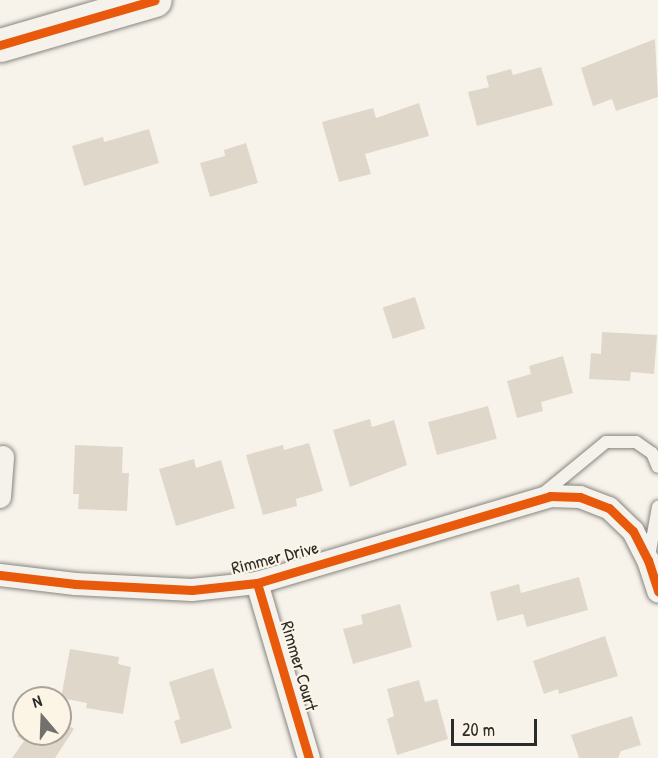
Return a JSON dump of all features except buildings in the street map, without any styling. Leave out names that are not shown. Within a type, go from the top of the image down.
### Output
[{"type":"street","points":[[0,45],[155,0]]},
{"type":"street","points":[[0,497],[3,457]]},
{"type":"street","name":"Rimmer Drive","points":[[0,575],[75,584],[192,590],[257,583],[540,499],[580,497],[609,508],[633,531],[648,560],[658,591]]},
{"type":"street","name":"Rimmer Court","points":[[257,583],[309,758]]},
{"type":"lane","points":[[540,499],[606,442],[636,441],[652,453],[658,466]]},
{"type":"lane","points":[[648,560],[658,507]]},
{"type":"cycle path","points":[[0,45],[155,0]]},
{"type":"cycle path","points":[[0,575],[75,584],[192,590],[257,583],[550,496],[580,497],[609,508],[633,531],[648,560],[658,591]]},
{"type":"cycle path","points":[[257,583],[309,758]]}]
